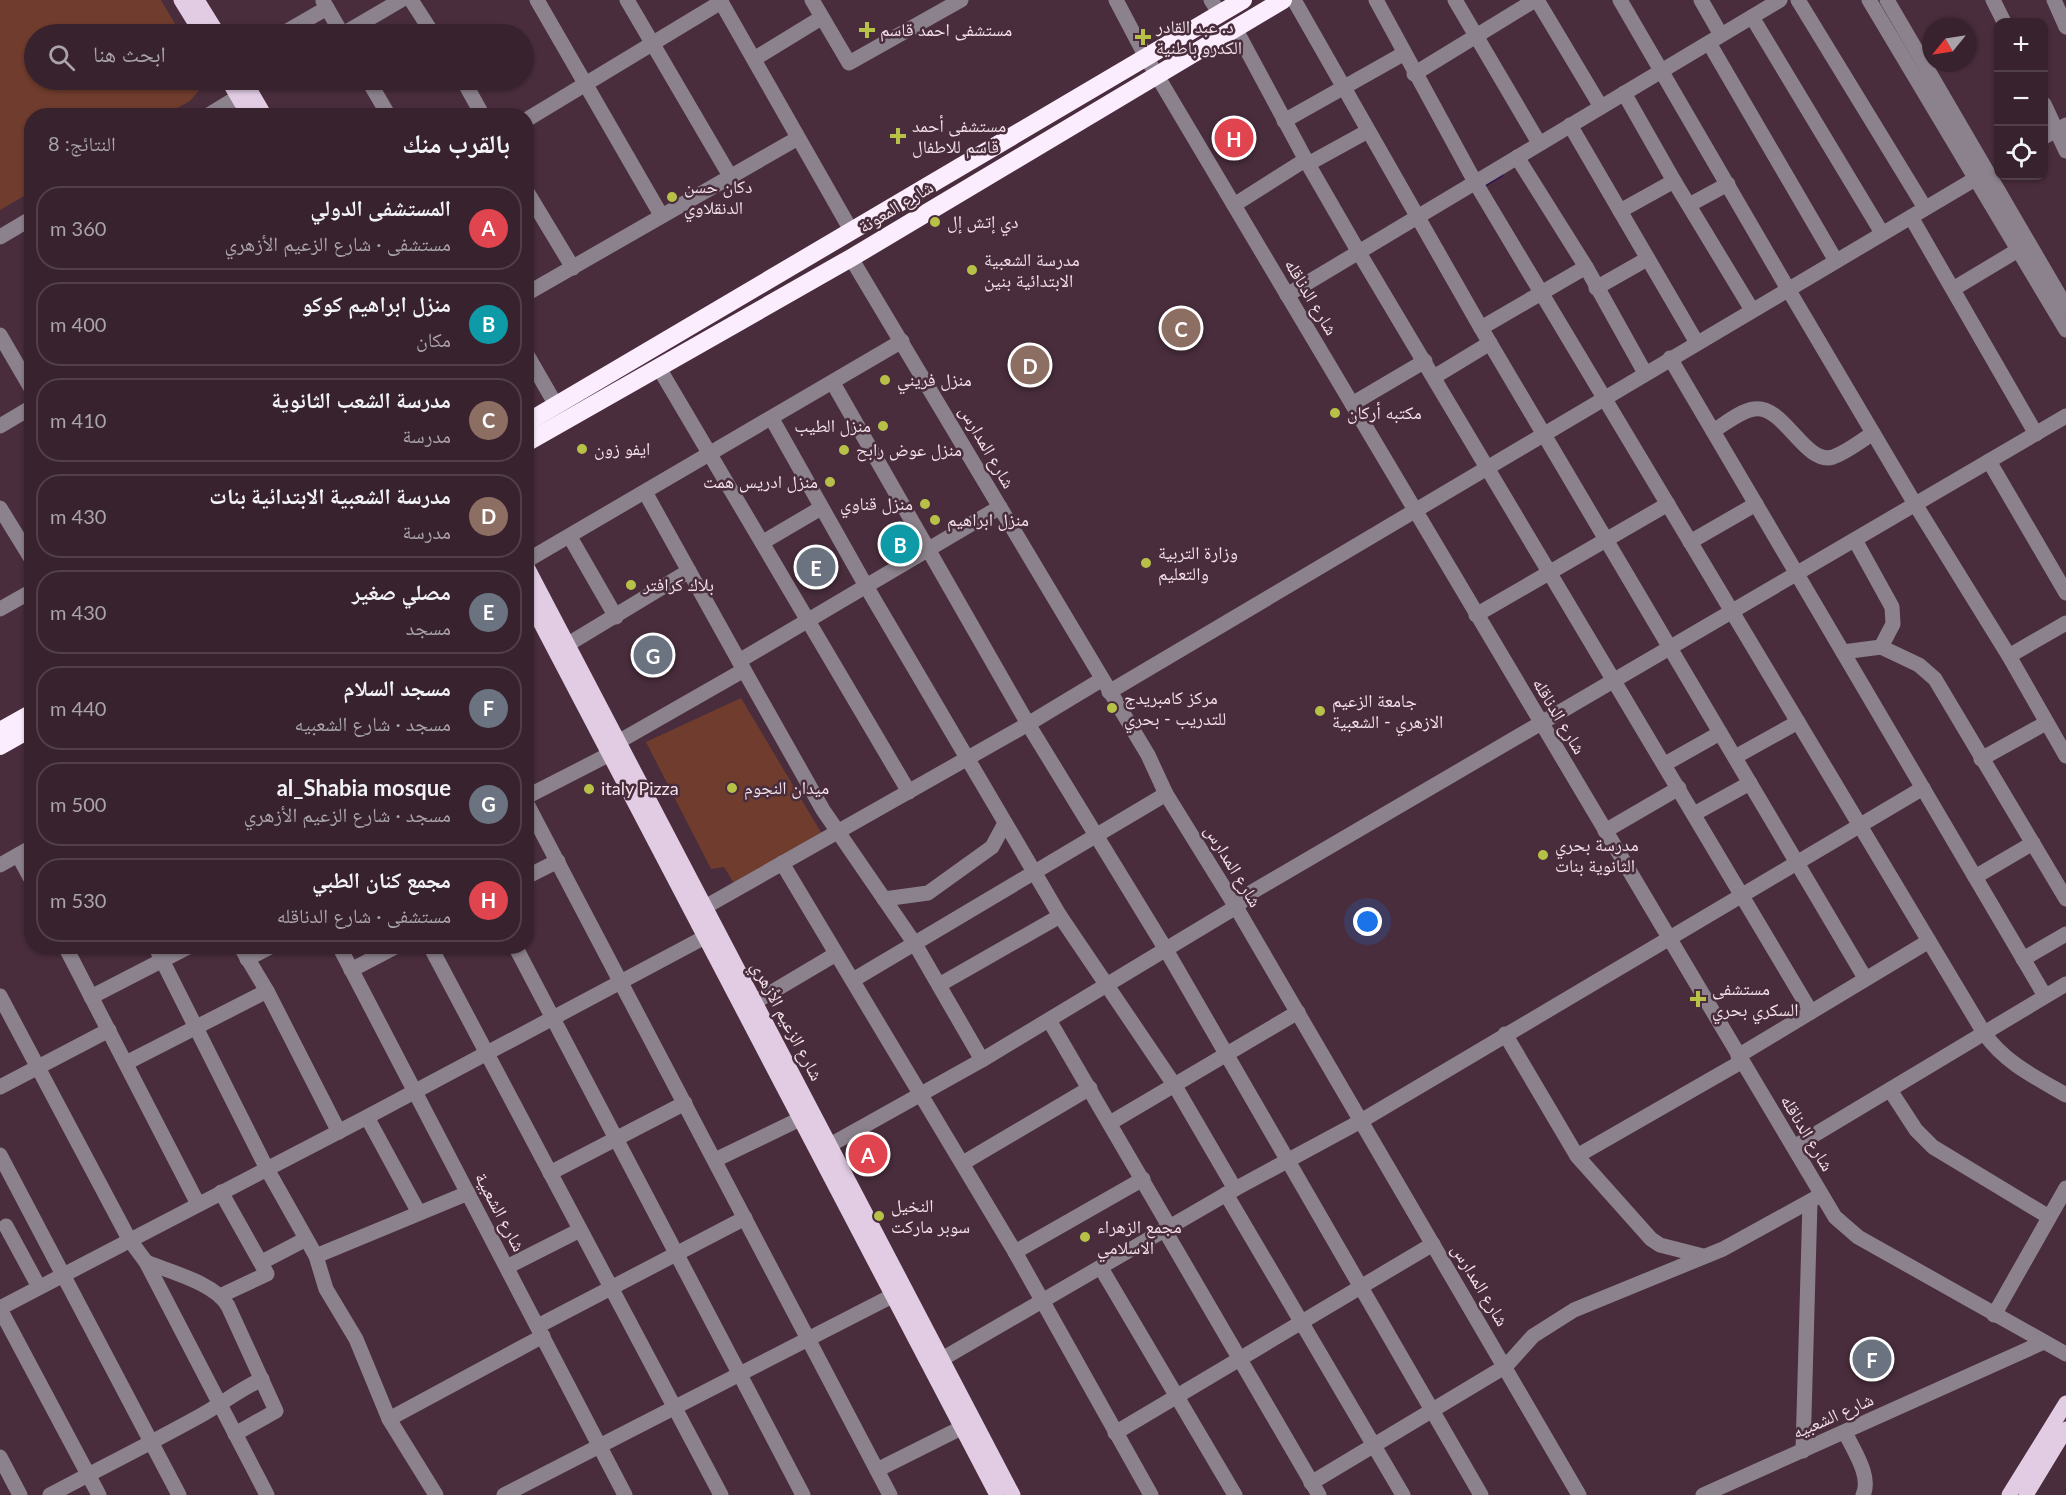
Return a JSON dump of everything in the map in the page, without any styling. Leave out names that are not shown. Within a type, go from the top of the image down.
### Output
[{"type":"highway","name":"شارع المعونة","points":[[534,418],[1146,57],[1216,7],[1243,0]]},
{"type":"highway","name":"شارع المعونة","points":[[534,438],[851,258],[1283,0]]},
{"type":"highway","points":[[0,731],[24,718]]},
{"type":"highway","points":[[0,746],[24,732]]},
{"type":"main road","points":[[182,0],[196,24]]},
{"type":"main road","points":[[197,0],[212,24]]},
{"type":"main road","points":[[234,90],[244,108]]},
{"type":"main road","points":[[250,90],[260,108]]},
{"type":"main road","name":"شارع الزعيم الأزهري","points":[[534,578],[570,643],[614,748],[705,937],[996,1495]]},
{"type":"main road","name":"شارع الزعيم الأزهري","points":[[534,609],[705,907],[1013,1495]]},
{"type":"main road","points":[[2009,1495],[2066,1403]]},
{"type":"main road","points":[[2026,1495],[2066,1429]]},
{"type":"street","points":[[360,24],[401,0]]},
{"type":"street","points":[[411,0],[427,24]]},
{"type":"street","points":[[537,0],[662,215]]},
{"type":"street","points":[[627,0],[730,176]]},
{"type":"street","points":[[812,0],[849,63],[961,0]]},
{"type":"street","name":"شارع الدناقله","points":[[1116,0],[1146,57],[1234,206],[1668,939],[1794,1147],[1815,1198],[1858,1238],[2066,1354]]},
{"type":"street","points":[[1294,0],[1481,328],[1865,978]]},
{"type":"street","points":[[1376,0],[1403,54],[1475,182],[1984,1033],[1996,1050],[2009,1061],[2066,1095]]},
{"type":"street","points":[[1455,0],[1539,144]]},
{"type":"street","points":[[1414,74],[1536,0],[1600,107]]},
{"type":"street","points":[[1620,0],[1788,289],[1915,504],[2009,656],[2066,756]]},
{"type":"street","points":[[1701,0],[1715,39],[1836,261]]},
{"type":"street","points":[[1287,295],[1779,0]]},
{"type":"street","points":[[1798,0],[1925,208]]},
{"type":"street","points":[[1869,0],[1986,170],[2018,250],[2066,330]]},
{"type":"street","points":[[1887,0],[2066,307]]},
{"type":"street","points":[[1993,0],[2002,18]]},
{"type":"street","points":[[2054,0],[2066,27]]},
{"type":"street","points":[[534,115],[721,1],[852,232]]},
{"type":"street","points":[[296,24],[324,4],[337,24]]},
{"type":"street","points":[[1752,17],[1882,233]]},
{"type":"street","points":[[754,59],[821,18]]},
{"type":"street","points":[[1235,28],[1284,122],[1360,253],[1811,1012]]},
{"type":"street","points":[[1284,122],[1403,54]]},
{"type":"street","points":[[374,90],[384,108]]},
{"type":"street","points":[[469,90],[479,108]]},
{"type":"street","points":[[1624,93],[1674,182],[1752,310]]},
{"type":"street","points":[[220,108],[238,97]]},
{"type":"street","points":[[2048,115],[2066,151]]},
{"type":"street","points":[[1570,125],[1697,343]]},
{"type":"street","points":[[1308,164],[1368,131]]},
{"type":"street","points":[[534,290],[798,138]]},
{"type":"street","points":[[1517,157],[1586,267],[1646,373]]},
{"type":"street","points":[[1234,206],[1305,160],[1308,164]]},
{"type":"street","points":[[705,907],[1028,724],[1105,686],[1414,509],[1836,261],[1986,170]]},
{"type":"street","points":[[1620,211],[1674,182]]},
{"type":"street","points":[[1689,205],[1728,184]]},
{"type":"street","points":[[534,203],[573,268]]},
{"type":"street","points":[[1911,216],[2036,434]]},
{"type":"street","points":[[0,237],[24,225]]},
{"type":"street","points":[[1953,289],[2018,250]]},
{"type":"street","name":"شارع المدارس","points":[[851,258],[1148,755],[1166,794],[1298,1012],[1579,1495]]},
{"type":"street","points":[[1596,288],[1647,259]]},
{"type":"street","points":[[1481,328],[1586,267]]},
{"type":"street","points":[[0,335],[24,376]]},
{"type":"street","points":[[534,558],[902,341]]},
{"type":"street","points":[[1434,377],[1490,343]]},
{"type":"street","points":[[1670,358],[2045,996]]},
{"type":"street","points":[[1352,404],[1425,361]]},
{"type":"street","points":[[534,367],[556,405]]},
{"type":"street","points":[[659,368],[711,452],[909,792]]},
{"type":"street","points":[[833,383],[1028,724],[1165,948],[1481,1495]]},
{"type":"street","points":[[1713,431],[1749,410],[1764,410],[1777,416],[1810,450],[1823,458],[1833,457],[1873,433]]},
{"type":"street","points":[[0,426],[24,412]]},
{"type":"street","points":[[830,1145],[982,1060],[1236,907],[1252,892],[2066,416]]},
{"type":"street","points":[[772,419],[866,586],[1034,873],[1060,916],[1174,1086],[1302,1322],[1403,1495]]},
{"type":"street","points":[[1989,461],[2066,593]]},
{"type":"street","points":[[645,492],[824,810],[915,944],[982,1060]]},
{"type":"street","points":[[1476,615],[1606,542],[1668,504]]},
{"type":"street","points":[[1690,542],[1756,504]]},
{"type":"street","points":[[534,793],[614,748],[808,621],[1000,507]]},
{"type":"street","points":[[0,508],[24,547]]},
{"type":"street","points":[[763,542],[821,508]]},
{"type":"street","points":[[570,537],[615,617]]},
{"type":"street","points":[[1855,540],[1892,607],[1893,624],[1881,647]]},
{"type":"street","points":[[570,643],[689,571]]},
{"type":"street","points":[[0,609],[24,596]]},
{"type":"street","points":[[2009,656],[2066,623]]},
{"type":"street","points":[[1843,651],[1881,647],[1929,671],[2066,899]]},
{"type":"street","points":[[1735,758],[1798,722]]},
{"type":"street","points":[[1981,759],[2046,723]]},
{"type":"street","points":[[1665,764],[1720,733]]},
{"type":"street","points":[[1694,814],[1750,783]]},
{"type":"street","points":[[1605,831],[1679,788]]},
{"type":"street","points":[[942,1359],[1231,1191],[1362,1121],[1505,1034],[1923,788]]},
{"type":"street","points":[[853,980],[1166,794]]},
{"type":"street","points":[[534,817],[877,1470],[886,1494]]},
{"type":"street","points":[[884,899],[928,893],[992,847],[1005,823]]},
{"type":"street","points":[[1975,877],[2033,843]]},
{"type":"street","points":[[0,865],[24,852]]},
{"type":"street","points":[[534,874],[558,861]]},
{"type":"street","points":[[782,863],[1015,1252],[1151,1495]]},
{"type":"street","points":[[939,985],[1060,916]]},
{"type":"street","points":[[2023,959],[2066,934]]},
{"type":"street","points":[[99,1495],[0,1308],[63,1273],[339,1132],[705,937]]},
{"type":"street","points":[[1577,1156],[1740,1059],[1865,978],[1929,941]]},
{"type":"street","points":[[69,954],[198,1204]]},
{"type":"street","points":[[92,997],[157,954]]},
{"type":"street","points":[[159,954],[267,1168],[316,1256],[326,1289],[356,1339],[389,1419],[436,1495]]},
{"type":"street","points":[[245,954],[267,991],[339,1132]]},
{"type":"street","name":"شارع الشعبية","points":[[343,954],[625,1495]]},
{"type":"street","points":[[351,970],[382,954]]},
{"type":"street","points":[[434,954],[721,1495]]},
{"type":"street","points":[[519,954],[803,1495]]},
{"type":"street","points":[[755,1002],[836,954]]},
{"type":"street","points":[[1794,1147],[2066,984]]},
{"type":"street","points":[[126,1063],[267,991]]},
{"type":"street","points":[[0,996],[129,1239],[146,1262],[267,1495]]},
{"type":"street","points":[[1110,1123],[1298,1012]]},
{"type":"street","points":[[1049,1020],[1143,1179],[1238,1358],[1315,1489],[1374,1444],[1506,1366],[1533,1336],[1574,1310],[1723,1249],[1739,1238],[1815,1198]]},
{"type":"street","points":[[0,1087],[109,1030]]},
{"type":"street","points":[[1505,1034],[1577,1156],[1651,1239],[1660,1245],[1703,1256]]},
{"type":"street","points":[[963,1163],[1090,1088]]},
{"type":"street","points":[[1890,1090],[1916,1130],[1933,1147],[2049,1217]]},
{"type":"street","points":[[550,1173],[685,1103]]},
{"type":"street","points":[[367,1117],[419,1213]]},
{"type":"street","points":[[715,1160],[800,1119]]},
{"type":"street","points":[[0,1155],[178,1495]]},
{"type":"street","points":[[1015,1252],[1143,1179]]},
{"type":"street","points":[[1994,1315],[2066,1188]]},
{"type":"street","points":[[221,1192],[267,1274],[222,1295]]},
{"type":"street","points":[[316,1256],[468,1193]]},
{"type":"street","points":[[1803,1451],[1815,1198]]},
{"type":"street","points":[[30,1212],[3,1227],[39,1287]]},
{"type":"street","points":[[389,1419],[611,1288],[745,1218]]},
{"type":"street","points":[[507,1268],[580,1230]]},
{"type":"street","points":[[262,1262],[306,1239]]},
{"type":"street","points":[[1115,1433],[1433,1244]]},
{"type":"street","points":[[146,1262],[222,1295],[276,1410],[235,1434]]},
{"type":"street","points":[[1101,1268],[1235,1495]]},
{"type":"street","points":[[504,1495],[892,1296]]},
{"type":"street","name":"شارع الشعبيه","points":[[1703,1495],[2044,1342]]},
{"type":"street","points":[[50,1495],[151,1443],[220,1405],[240,1389],[262,1379]]},
{"type":"street","points":[[877,1470],[961,1428]]},
{"type":"street","points":[[1845,1432],[1865,1476],[1867,1487],[1863,1495]]},
{"type":"street","points":[[0,1458],[20,1495]]},
{"type":"shaded area","points":[[0,0],[161,0],[175,24],[24,24],[24,90],[199,90],[190,101],[177,108],[24,108],[24,196],[0,210]]},
{"type":"shaded area","name":"ميدان النجوم","points":[[741,698],[822,834],[735,885],[724,867],[711,869],[646,742]]},
{"type":"waterway","points":[[1482,187],[1502,175]]},
{"type":"place","name":"مستشفى احمد قاسم","points":[[867,30]]},
{"type":"place","name":"د. عبد القادر الكدرو باطنية","points":[[1143,37]]},
{"type":"place","name":"مستشفى أحمد قاسم للاطفال","points":[[898,136]]},
{"type":"place","name":"مجمع كنان الطبي","points":[[1234,138]]},
{"type":"place","name":"دكان حسن الدنقلاوي","points":[[672,197]]},
{"type":"place","name":"دي إتش إل","points":[[935,222]]},
{"type":"place","name":"مدرسة الشعبية الابتدائية بنين","points":[[972,270]]},
{"type":"place","name":"مدرسة الشعب الثانوية","points":[[1181,328]]},
{"type":"place","name":"مدرسة الشعبية الابتدائية بنات","points":[[1030,365]]},
{"type":"place","name":"منزل فريني","points":[[885,380]]},
{"type":"place","name":"مكتبه أركان","points":[[1335,413]]},
{"type":"place","name":"منزل الطيب","points":[[883,426]]},
{"type":"place","name":"ايفو زون","points":[[582,449]]},
{"type":"place","name":"منزل عوض رابح","points":[[844,450]]},
{"type":"place","name":"منزل ادريس همت","points":[[830,482]]},
{"type":"place","name":"منزل قناوي","points":[[925,504]]},
{"type":"place","name":"منزل ابراهيم","points":[[935,520]]},
{"type":"place","name":"منزل ابراهيم كوكو","points":[[900,544]]},
{"type":"place","name":"وزارة التربية والتعليم","points":[[1146,563]]},
{"type":"place","name":"مصلي صغير","points":[[816,567]]},
{"type":"place","name":"بلاك كرافتر","points":[[631,585]]},
{"type":"place","name":"al_Shabia mosque","points":[[653,655]]},
{"type":"place","name":"مركز كامبريدج للتدريب - بحري","points":[[1112,708]]},
{"type":"place","name":"جامعة الزعيم الازهري - الشعبية","points":[[1320,711]]},
{"type":"place","name":"ميدان النجوم","points":[[732,788]]},
{"type":"place","name":"italy Pizza","points":[[589,789]]},
{"type":"place","name":"مدرسة بحري الثانوية بنات","points":[[1543,855]]},
{"type":"place","name":"مستشفى السكري بحري","points":[[1698,999]]},
{"type":"place","name":"المستشفى الدولي","points":[[868,1154]]},
{"type":"place","name":"النخيل سوبر ماركت","points":[[879,1216]]},
{"type":"place","name":"مجمع الزهراء الاسلامي","points":[[1085,1237]]},
{"type":"place","name":"مسجد السلام","points":[[1872,1359]]}]
